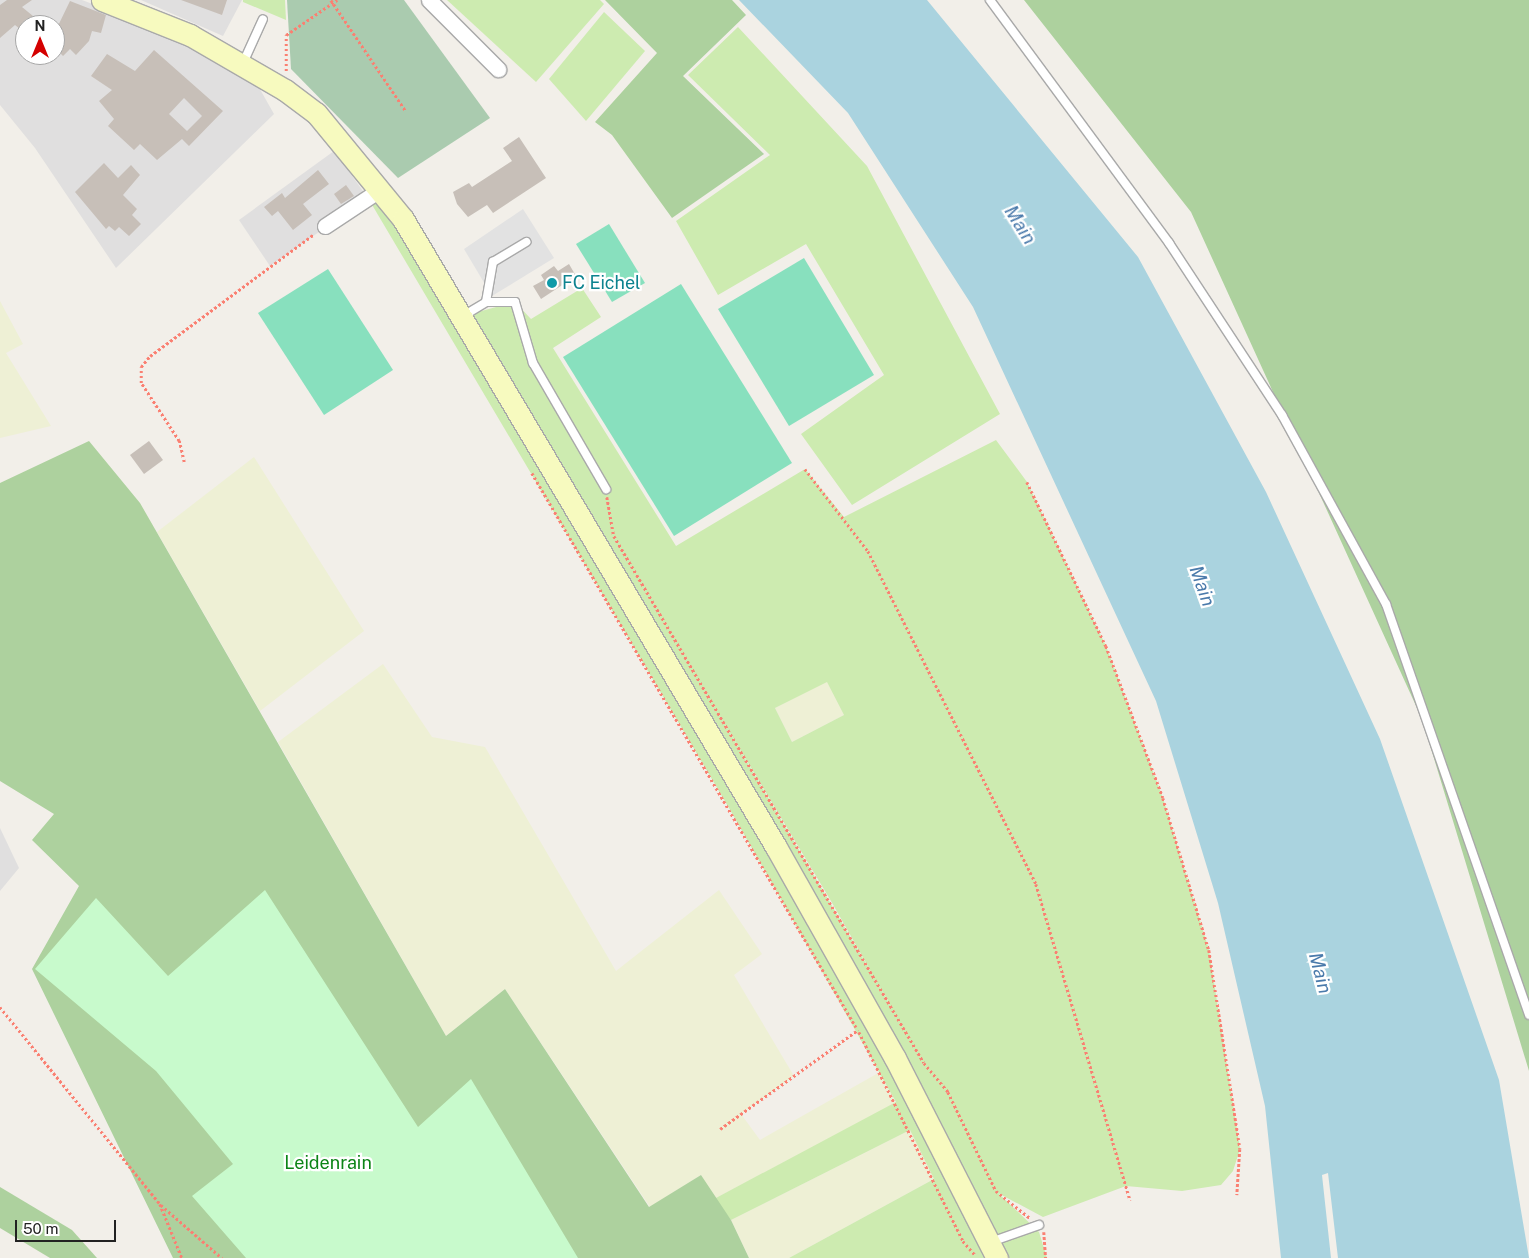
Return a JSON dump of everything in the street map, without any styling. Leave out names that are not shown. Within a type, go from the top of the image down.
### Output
[{"type":"main road","points":[[102,0],[149,16],[243,63],[285,90],[316,113],[381,189],[463,316],[776,847],[895,1058],[991,1254]]},
{"type":"street","points":[[429,0],[498,69]]},
{"type":"street","points":[[325,226],[381,189]]},
{"type":"lane","points":[[990,0],[1169,243],[1282,415],[1386,604],[1529,1015]]},
{"type":"lane","points":[[243,63],[263,19]]},
{"type":"lane","points":[[486,302],[493,262],[526,242]]},
{"type":"lane","points":[[463,316],[486,302],[508,300],[518,306],[533,363],[606,489]]},
{"type":"lane","points":[[991,1254],[1039,1225]]},
{"type":"path","points":[[285,90],[286,35],[332,1],[337,0]]},
{"type":"path","points":[[332,1],[406,111]]},
{"type":"path","points":[[184,462],[179,441],[141,383],[141,367],[150,356],[325,226]]},
{"type":"path","points":[[528,466],[858,1030],[964,1241],[991,1254]]},
{"type":"path","points":[[804,469],[868,551],[1036,884],[1130,1200]]},
{"type":"path","points":[[1027,482],[1106,646],[1163,798],[1209,950],[1240,1149],[1238,1194]]},
{"type":"path","points":[[606,489],[614,536],[924,1063],[948,1092],[996,1191],[1039,1225],[1045,1234],[1046,1258]]},
{"type":"path","points":[[0,1007],[160,1204],[222,1258]]},
{"type":"path","points":[[720,1129],[858,1030]]},
{"type":"path","points":[[160,1204],[182,1258]]},
{"type":"shaded area","points":[[0,0],[82,0],[174,35],[257,84],[274,114],[116,268],[35,148],[0,105]]},
{"type":"shaded area","points":[[141,0],[242,0],[223,36]]},
{"type":"shaded area","points":[[334,151],[368,198],[270,266],[239,220]]},
{"type":"shaded area","points":[[523,209],[554,258],[492,296],[464,249]]},
{"type":"shaded area","points":[[0,828],[19,868],[0,891]]},
{"type":"green space","points":[[243,0],[285,0],[286,20],[243,2]]},
{"type":"green space","points":[[287,0],[404,0],[490,118],[398,178],[291,69]]},
{"type":"green space","points":[[447,0],[600,0],[604,4],[536,82]]},
{"type":"green space","points":[[605,0],[732,0],[746,15],[683,76],[764,154],[672,218],[612,135],[595,122],[657,53]]},
{"type":"green space","points":[[1024,0],[1529,0],[1529,1071],[1422,719],[1191,212]]},
{"type":"green space","points":[[604,12],[645,51],[586,121],[549,79]]},
{"type":"green space","points":[[738,27],[867,166],[1000,414],[852,505],[801,434],[884,375],[806,244],[718,295],[676,221],[770,155],[688,75]]},
{"type":"green space","points":[[381,189],[463,316],[515,302],[531,319],[582,288],[601,317],[553,348],[676,546],[805,469],[844,517],[996,440],[1027,482],[1106,646],[1163,798],[1209,950],[1240,1149],[1233,1171],[1221,1185],[1182,1191],[1126,1186],[1043,1217],[998,1193],[1039,1232],[1047,1258],[789,1258],[934,1179],[910,1130],[731,1220],[714,1199],[896,1102],[729,808],[368,198]],"holes":[[[827,682],[844,715],[792,742],[775,708]],[[714,706],[831,901],[876,980]]]},
{"type":"green space","points":[[609,224],[645,283],[612,302],[576,244]]},
{"type":"green space","points":[[804,258],[874,375],[789,426],[718,309]]},
{"type":"green space","points":[[328,269],[393,370],[324,415],[258,313]]},
{"type":"green space","points":[[681,284],[792,463],[674,536],[563,357]]},
{"type":"green space","points":[[0,301],[23,344],[6,353],[51,426],[0,438]]},
{"type":"green space","points":[[89,441],[140,503],[446,1036],[505,989],[649,1207],[701,1175],[731,1220],[749,1258],[173,1258],[32,969],[79,886],[32,840],[54,814],[0,781],[0,483]]},
{"type":"green space","points":[[254,457],[364,631],[260,711],[157,532]]},
{"type":"green space","points":[[383,664],[432,737],[485,747],[616,971],[719,890],[762,954],[734,975],[794,1076],[741,1114],[760,1140],[880,1072],[896,1103],[714,1199],[701,1175],[650,1207],[505,989],[446,1036],[278,742]]},
{"type":"green space","points":[[827,681],[844,715],[792,742],[775,708]]},
{"type":"green space","name":"Leidenrain","points":[[265,890],[418,1127],[471,1079],[578,1258],[246,1258],[192,1196],[233,1164],[156,1071],[35,969],[96,898],[168,976]]},
{"type":"green space","points":[[910,1130],[934,1179],[789,1258],[749,1258],[731,1220]]},
{"type":"green space","points":[[0,1187],[72,1230],[97,1258],[50,1258],[0,1228]]},
{"type":"water","name":"Main","points":[[739,0],[927,0],[1138,257],[1266,492],[1380,739],[1499,1080],[1529,1258],[1338,1258],[1328,1173],[1322,1175],[1331,1258],[1281,1258],[1265,1106],[1218,903],[1156,701],[973,307],[848,113]]},
{"type":"building","points":[[7,0],[32,0],[22,7],[32,15],[15,15],[15,25],[0,38],[0,5]]},
{"type":"building","points":[[181,0],[227,0],[222,15]]},
{"type":"building","points":[[70,1],[106,15],[101,33],[92,31],[89,41],[76,55],[70,49],[65,54],[65,15],[63,15]]},
{"type":"building","points":[[154,50],[223,111],[189,146],[182,139],[157,160],[140,144],[134,150],[108,126],[114,119],[99,101],[112,90],[91,76],[107,54],[135,71]],"holes":[[[184,98],[202,116],[187,131],[169,114]]]},
{"type":"building","points":[[519,137],[546,178],[493,213],[487,205],[468,217],[457,204],[453,192],[469,183],[472,187],[512,161],[503,148]]},
{"type":"building","points":[[104,163],[118,178],[131,165],[140,175],[123,195],[137,209],[132,215],[141,224],[129,236],[119,227],[115,231],[109,226],[106,229],[75,192]]},
{"type":"building","points":[[318,170],[329,184],[303,204],[312,215],[293,230],[278,211],[272,216],[264,207],[282,193],[285,198]]},
{"type":"building","points":[[346,185],[354,196],[341,204],[334,194]]},
{"type":"building","name":"FC Eichel","points":[[569,264],[576,276],[541,299],[533,286],[544,280],[541,275],[554,266],[558,271]]},
{"type":"building","points":[[149,441],[163,460],[144,474],[130,455]]},
{"type":"place","name":"FC Eichel","points":[[552,283]]}]
